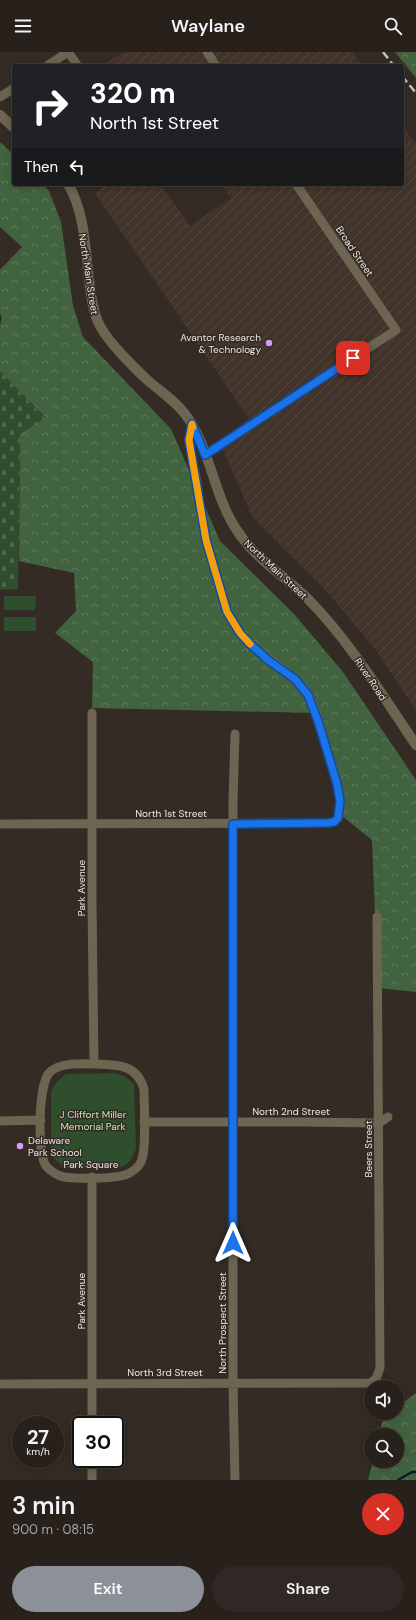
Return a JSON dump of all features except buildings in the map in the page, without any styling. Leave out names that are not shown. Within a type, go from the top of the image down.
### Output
[{"type":"street","points":[[50,64],[68,52],[77,64]]},
{"type":"street","points":[[207,52],[215,64]]},
{"type":"street","points":[[0,97],[12,89]]},
{"type":"street","points":[[0,114],[12,126]]},
{"type":"street","name":"North Main Street","points":[[69,186],[76,200],[83,232],[92,302],[99,326],[106,336],[138,370],[184,412],[192,424],[222,502],[236,530],[258,556],[308,600],[322,615]]},
{"type":"street","name":"Broad Street","points":[[205,455],[396,330],[297,186]]},
{"type":"street","name":"North 1st Street","points":[[0,824],[328,823],[334,822],[338,816],[340,801],[337,784],[318,721],[308,695],[295,679],[268,660],[248,642],[240,633],[227,612],[203,526],[189,440],[192,424]]},
{"type":"street","name":"River Road","points":[[322,615],[338,632],[359,661],[416,745]]},
{"type":"street","name":"Park Avenue","points":[[92,713],[94,1064]]},
{"type":"street","name":"North Prospect Street","points":[[235,734],[233,824],[233,1383],[235,1480]]},
{"type":"street","name":"Beers Street","points":[[376,1379],[380,1368],[377,917]]},
{"type":"street","name":"Park Square","points":[[94,1064],[124,1066],[138,1076],[144,1089],[144,1122],[141,1162],[136,1168],[124,1175],[92,1177],[60,1176],[47,1168],[43,1159],[41,1151],[40,1120],[42,1090],[47,1075],[51,1070],[67,1065],[94,1064]]},
{"type":"street","points":[[379,1124],[388,1118]]},
{"type":"street","points":[[0,1121],[40,1120]]},
{"type":"street","name":"North 2nd Street","points":[[144,1122],[379,1124]]},
{"type":"street","name":"Park Avenue","points":[[92,1177],[92,1416]]},
{"type":"street","name":"North 3rd Street","points":[[0,1384],[370,1383],[376,1379]]},
{"type":"street","points":[[92,1468],[92,1480]]},
{"type":"shaded area","points":[[123,52],[353,52],[361,64],[105,64]]},
{"type":"shaded area","points":[[404,127],[416,145],[416,710],[375,649],[323,587],[253,518],[219,441],[249,419],[95,193],[105,186],[161,186],[190,226],[231,198],[223,186],[404,186]]},
{"type":"green space","points":[[395,52],[416,52],[416,78]]},
{"type":"green space","points":[[0,142],[12,153],[12,186],[45,186],[49,191],[61,222],[73,306],[83,337],[171,429],[220,541],[294,614],[343,672],[416,780],[416,992],[378,988],[372,840],[342,816],[316,713],[92,708],[93,662],[55,633],[76,611],[74,573],[19,561],[20,434],[45,417],[0,371],[0,325],[2,318],[0,313],[0,270],[22,247],[0,227]]},
{"type":"green space","points":[[0,371],[45,418],[20,434],[18,589],[0,590]]},
{"type":"green space","points":[[4,596],[36,596],[35,610],[4,610]]},
{"type":"green space","points":[[4,617],[36,617],[36,631],[4,631]]},
{"type":"green space","name":"J Cliffort Miller Memorial Park","points":[[116,1073],[127,1078],[134,1084],[136,1149],[130,1161],[122,1167],[67,1168],[51,1155],[51,1091],[57,1082],[66,1074]]},
{"type":"green space","points":[[416,1393],[416,1480],[368,1480],[371,1468],[404,1468],[404,1428],[381,1428],[383,1420],[404,1420],[404,1402]]},
{"type":"waterway","points":[[398,1480],[412,1472],[416,1472]]},
{"type":"railway","points":[[383,52],[392,64]]},
{"type":"railway","points":[[404,78],[416,93]]},
{"type":"slow traffic","points":[[193,427],[192,424],[189,440],[206,540],[227,612],[240,633],[250,644]]},
{"type":"place","name":"Avantor Research & Technology","points":[[269,343]]},
{"type":"place","name":"Delaware Park School","points":[[20,1146]]},
{"type":"route","points":[[233,1243],[233,824],[334,822],[338,818],[340,801],[337,784],[314,706],[308,695],[295,679],[268,660],[248,642],[240,633],[227,612],[206,540],[189,440],[190,432],[192,424],[205,455],[353,358]]}]
